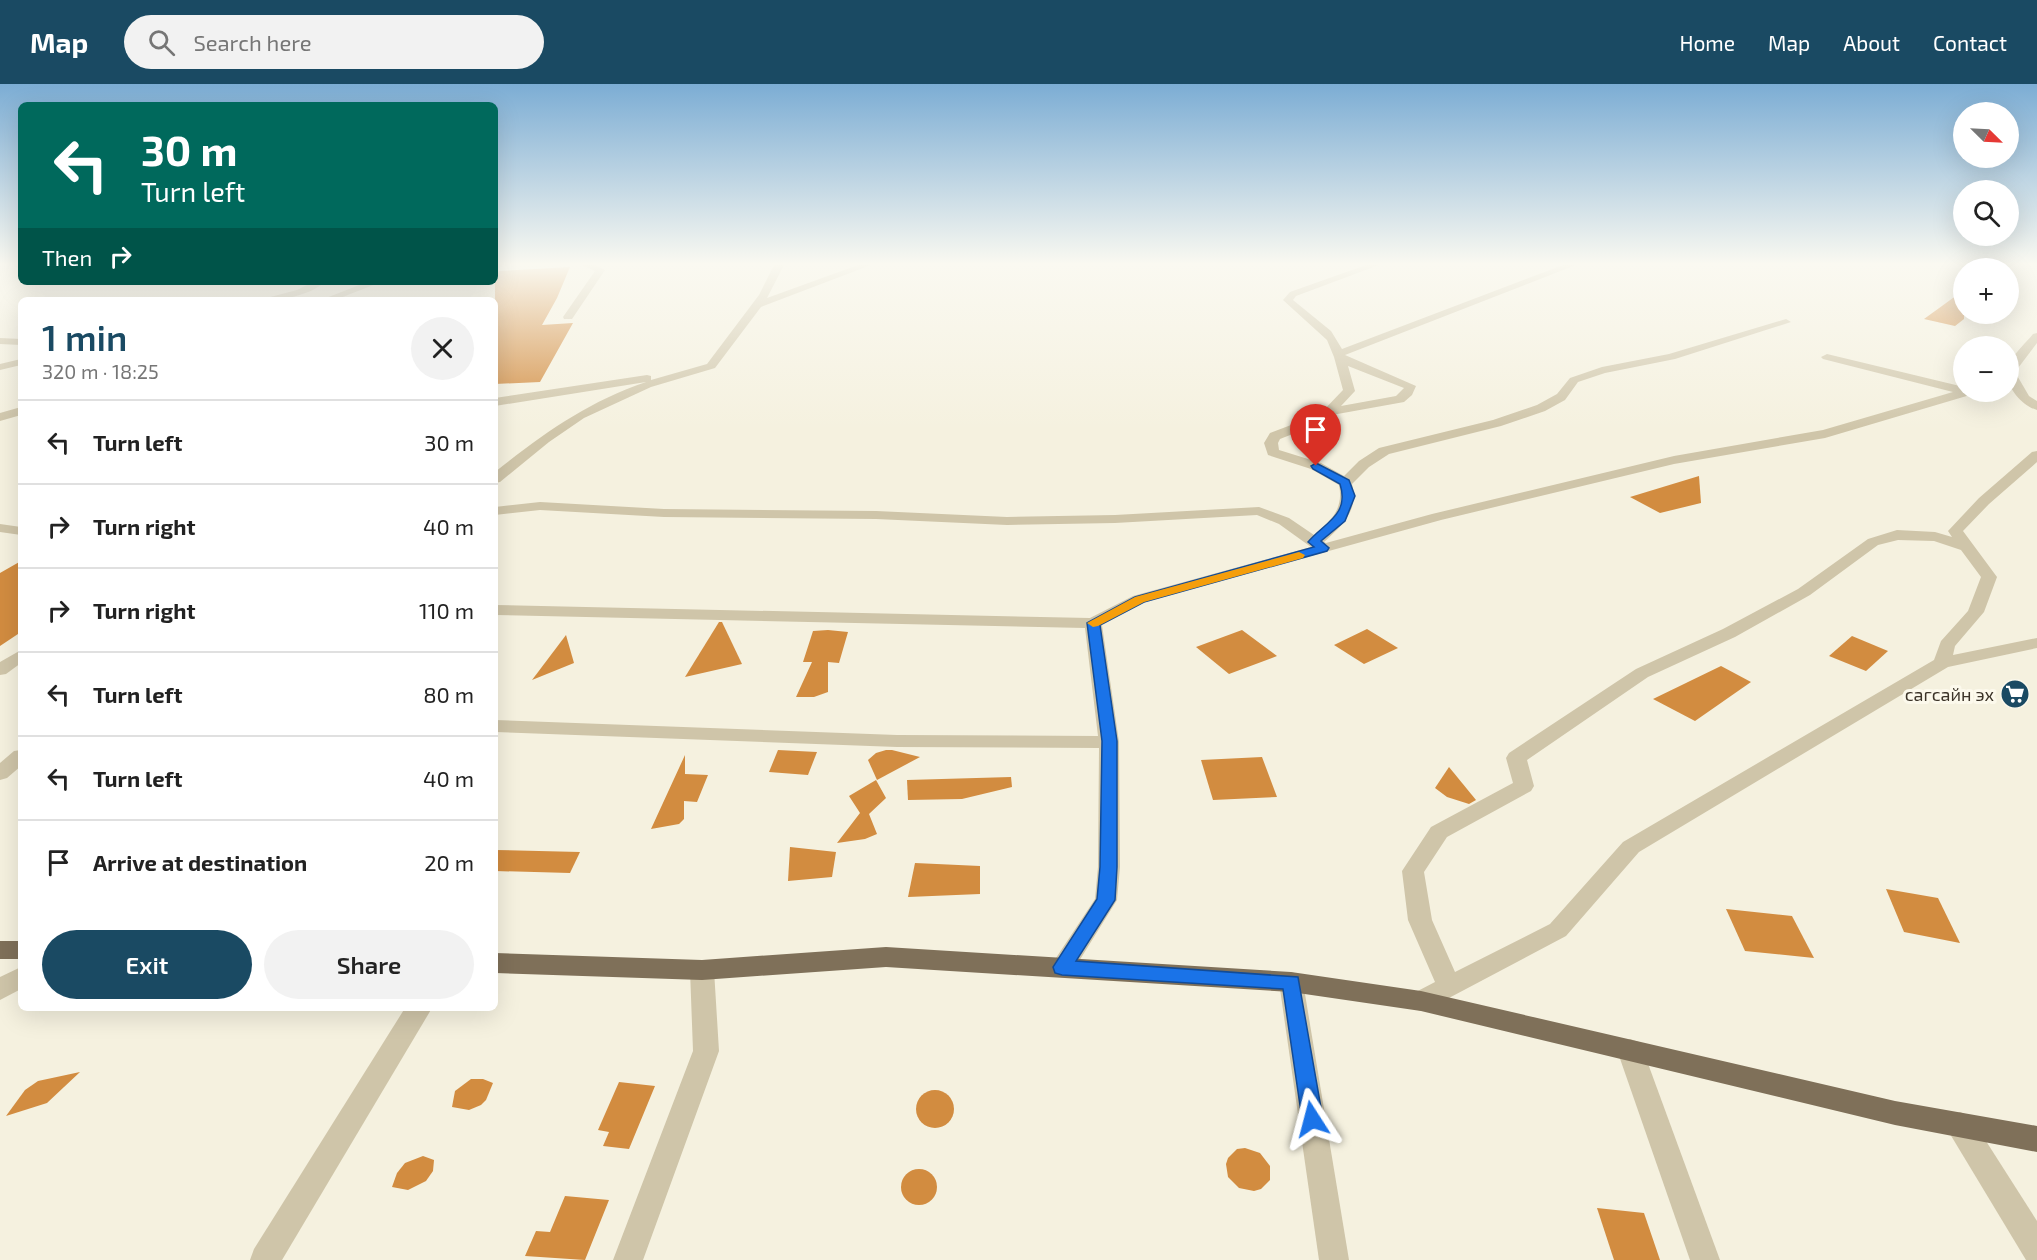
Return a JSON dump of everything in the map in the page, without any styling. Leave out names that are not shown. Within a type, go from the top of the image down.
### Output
[{"type":"main road","points":[[0,950],[18,950]]},
{"type":"main road","points":[[498,963],[702,970],[886,957],[1291,982],[1421,1001],[1895,1113],[2037,1139]]},
{"type":"street","points":[[498,477],[544,439],[580,416],[647,385],[711,366],[747,320]]},
{"type":"street","points":[[1311,320],[1323,328],[1333,341],[1349,392],[1324,417],[1275,436],[1271,443],[1273,452],[1316,466],[1345,483],[1350,496],[1341,519],[1318,545]]},
{"type":"street","points":[[1339,356],[1431,320]]},
{"type":"street","points":[[1345,483],[1364,464],[1384,451],[1497,423],[1540,408],[1561,397],[1574,380],[1602,370],[1671,357],[1786,322]]},
{"type":"street","points":[[2019,359],[2037,336]]},
{"type":"street","points":[[0,340],[18,342]]},
{"type":"street","points":[[1331,412],[1400,399],[1408,392],[1410,386],[1339,356]]},
{"type":"street","points":[[1827,357],[1953,388]]},
{"type":"street","points":[[0,367],[18,363]]},
{"type":"street","points":[[498,402],[691,371]]},
{"type":"street","points":[[2019,389],[2024,398],[2037,406]]},
{"type":"street","points":[[498,610],[1093,623],[1139,599],[1318,545],[1674,460],[1825,434],[1953,395]]},
{"type":"street","points":[[0,417],[18,412]]},
{"type":"street","points":[[1942,663],[1947,645],[1976,612],[1989,577],[1955,531],[1984,501],[2037,455]]},
{"type":"street","points":[[498,511],[540,506],[664,513],[876,515],[1007,521],[1115,519],[1259,511],[1284,521],[1318,545]]},
{"type":"street","points":[[0,528],[18,531]]},
{"type":"street","points":[[1449,986],[1420,920],[1413,871],[1439,832],[1524,786],[1516,758],[1642,673],[1729,633],[1804,592],[1873,542],[1897,535],[1935,537],[1965,546]]},
{"type":"street","points":[[1062,967],[1106,900],[1109,741],[1093,623]]},
{"type":"street","points":[[1421,1001],[1558,930],[1631,847],[1644,838],[1942,663],[2037,643]]},
{"type":"street","points":[[0,670],[18,657]]},
{"type":"street","points":[[498,726],[897,741],[1109,741]]},
{"type":"street","points":[[0,773],[18,758]]},
{"type":"street","points":[[628,1260],[706,1051],[702,970]]},
{"type":"street","points":[[0,990],[18,979]]},
{"type":"street","points":[[1291,982],[1334,1260]]},
{"type":"street","points":[[265,1260],[417,1011]]},
{"type":"street","points":[[1630,1050],[1705,1260]]},
{"type":"street","points":[[1960,1125],[2037,1249]]},
{"type":"building","points":[[498,320],[545,320],[542,325],[573,323],[540,382],[498,384]]},
{"type":"building","points":[[1928,320],[1953,320],[1953,324],[1958,324],[1955,326]]},
{"type":"building","points":[[1699,476],[1701,503],[1660,513],[1630,497]]},
{"type":"building","points":[[18,563],[18,634],[0,646],[0,573]]},
{"type":"building","points":[[719,622],[722,622],[742,664],[685,677]]},
{"type":"building","points":[[1367,629],[1398,648],[1364,664],[1334,645]]},
{"type":"building","points":[[1242,630],[1277,656],[1229,674],[1196,647]]},
{"type":"building","points":[[813,631],[848,632],[839,663],[828,662],[828,692],[814,697],[796,697],[812,662],[803,662]]},
{"type":"building","points":[[566,635],[574,663],[532,680]]},
{"type":"building","points":[[1852,636],[1888,651],[1866,671],[1829,656]]},
{"type":"building","points":[[1721,666],[1751,682],[1695,721],[1653,699]]},
{"type":"building","points":[[778,750],[817,752],[808,775],[769,772]]},
{"type":"building","points":[[886,750],[920,757],[877,780],[868,760],[876,753]]},
{"type":"building","points":[[685,755],[685,774],[708,775],[697,802],[684,801],[684,819],[679,824],[651,829]]},
{"type":"building","points":[[1262,757],[1277,797],[1213,800],[1201,760]]},
{"type":"building","points":[[1449,767],[1476,800],[1469,804],[1447,797],[1435,788]]},
{"type":"building","points":[[1011,777],[1012,787],[962,799],[908,800],[907,780]]},
{"type":"building","points":[[876,780],[886,798],[869,814],[877,834],[865,839],[837,843],[860,813],[849,796]]},
{"type":"building","points":[[790,847],[836,852],[832,877],[788,881]]},
{"type":"building","points":[[498,850],[580,852],[570,873],[498,871]]},
{"type":"building","points":[[915,863],[980,866],[980,894],[908,897]]},
{"type":"building","points":[[1886,889],[1938,898],[1960,943],[1904,932]]},
{"type":"building","points":[[1726,909],[1792,916],[1814,958],[1745,951]]},
{"type":"building","points":[[80,1072],[47,1103],[6,1116],[25,1090],[38,1081]]},
{"type":"building","points":[[471,1079],[483,1079],[493,1083],[486,1100],[469,1110],[452,1107],[455,1091]]},
{"type":"building","points":[[619,1082],[655,1086],[629,1149],[603,1146],[609,1132],[598,1130]]},
{"type":"building","points":[[935,1090],[942,1091],[948,1096],[953,1102],[953,1116],[948,1122],[942,1127],[935,1128],[928,1127],[922,1122],[917,1116],[916,1109],[917,1102],[922,1096],[928,1091]]},
{"type":"building","points":[[1245,1148],[1260,1153],[1270,1166],[1270,1180],[1261,1189],[1254,1191],[1239,1188],[1228,1177],[1226,1164],[1228,1158],[1237,1149]]},
{"type":"building","points":[[423,1156],[434,1160],[433,1171],[426,1181],[408,1190],[392,1187],[397,1173],[405,1163]]},
{"type":"building","points":[[919,1169],[932,1174],[937,1187],[932,1200],[919,1205],[906,1200],[901,1187],[906,1174]]},
{"type":"building","points":[[565,1196],[609,1200],[585,1260],[525,1256],[536,1231],[550,1232]]},
{"type":"building","points":[[1597,1208],[1644,1213],[1660,1260],[1614,1260]]},
{"type":"slow traffic","points":[[1093,623],[1139,599],[1299,555]]},
{"type":"place","name":"сагсайн эх","points":[[2015,694]]},
{"type":"route","points":[[1312,1119],[1291,982],[1062,967],[1106,900],[1109,741],[1093,623],[1139,599],[1323,548],[1314,542],[1341,519],[1350,496],[1345,483],[1316,466]]}]
